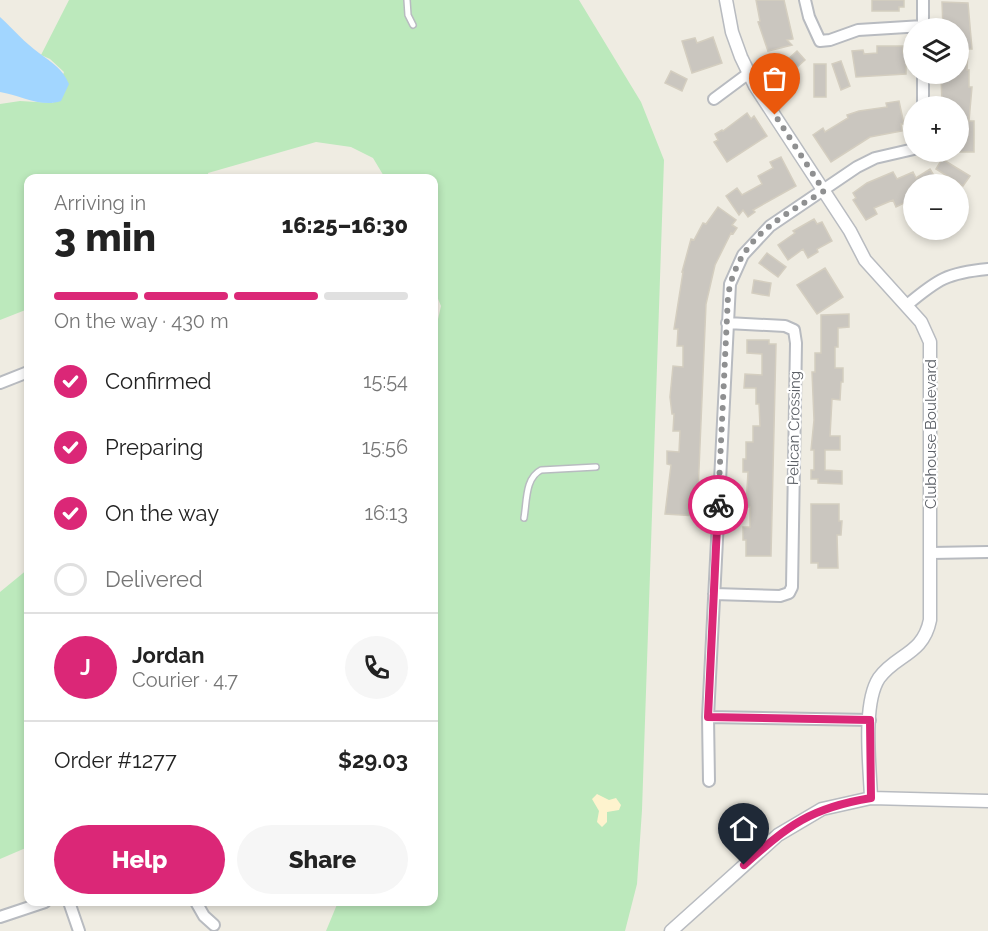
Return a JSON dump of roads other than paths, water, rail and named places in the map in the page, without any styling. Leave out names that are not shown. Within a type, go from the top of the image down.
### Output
[{"type":"street","name":"Clubhouse Boulevard","points":[[726,0],[732,32],[749,74],[824,191],[865,261],[921,322],[930,342],[932,553],[928,629],[916,648],[886,670],[879,679],[872,696],[871,798]]},
{"type":"street","points":[[805,0],[808,17],[820,40],[830,40],[858,30],[903,28]]},
{"type":"street","points":[[923,0],[923,18]]},
{"type":"street","points":[[714,99],[749,74]]},
{"type":"street","points":[[709,781],[708,717],[730,284],[736,267],[747,249],[770,226],[857,167],[875,158],[903,152]]},
{"type":"street","points":[[907,305],[935,281],[958,272],[988,269]]},
{"type":"street","name":"Pelican Crossing","points":[[714,594],[780,596],[789,593],[792,587],[796,343],[794,330],[785,326],[727,323]]},
{"type":"street","points":[[0,383],[24,374]]},
{"type":"street","points":[[932,553],[988,552]]},
{"type":"street","points":[[708,717],[870,720]]},
{"type":"street","points":[[671,931],[778,835],[795,822],[822,808],[871,798],[988,801]]},
{"type":"street","points":[[0,917],[33,906]]},
{"type":"street","points":[[70,906],[79,931]]},
{"type":"street","points":[[198,906],[204,916],[214,925]]},
{"type":"lane","points":[[407,0],[408,15],[413,25]]},
{"type":"lane","points":[[524,518],[529,485],[534,474],[541,470],[596,466]]},
{"type":"water","points":[[0,17],[63,74],[69,84],[61,101],[38,102],[0,92]]}]
